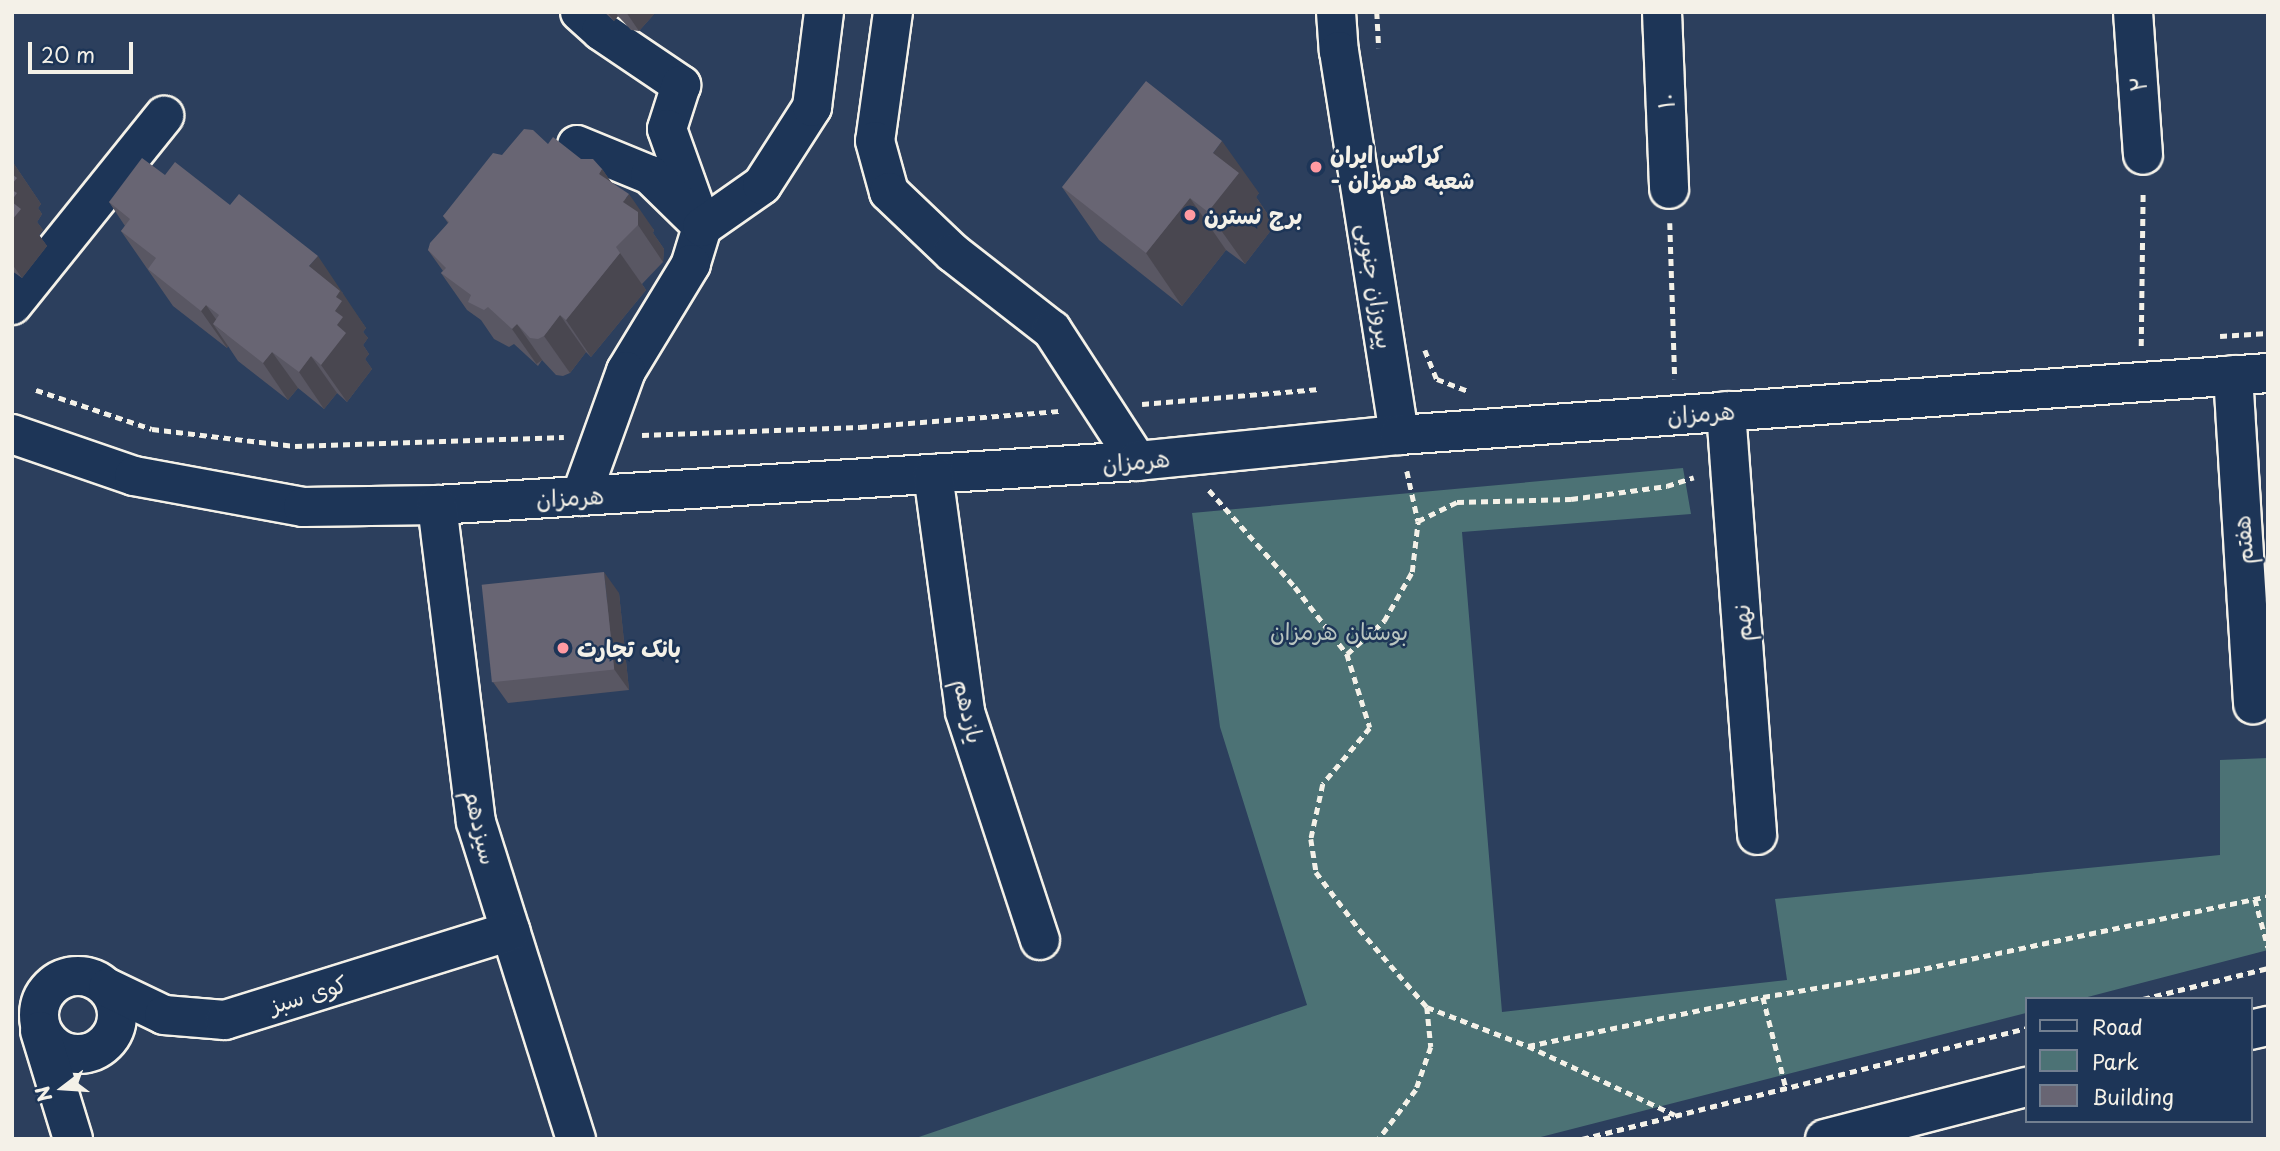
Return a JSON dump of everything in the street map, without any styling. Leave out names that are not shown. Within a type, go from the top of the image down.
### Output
[{"type":"street","points":[[580,12],[601,30],[681,85],[667,129],[702,227],[691,264],[626,371],[581,496]]},
{"type":"street","points":[[702,227],[762,185],[811,107],[824,12]]},
{"type":"street","points":[[893,12],[875,141],[889,192],[953,253],[1052,330],[1137,461]]},
{"type":"street","name":"پیروزان جنوبی","points":[[1336,12],[1339,51],[1399,435]]},
{"type":"street","name":"۱۰","points":[[1662,12],[1669,189]]},
{"type":"street","name":"۲","points":[[2133,12],[2143,155]]},
{"type":"street","points":[[12,305],[164,116]]},
{"type":"street","points":[[577,145],[650,175],[702,227]]},
{"type":"street","name":"هرمزان","points":[[12,434],[134,476],[303,506],[437,505],[1137,461],[1399,435],[2250,374]]},
{"type":"street","name":"هفتم","points":[[2250,374],[2253,704]]},
{"type":"street","name":"نهم","points":[[1726,411],[1757,835]]},
{"type":"street","name":"یازدهم","points":[[933,474],[965,712],[1040,940]]},
{"type":"street","name":"سیزدهم","points":[[437,505],[475,822],[576,1139]]},
{"type":"street","name":"کوی سبز","points":[[108,988],[164,1015],[225,1020],[510,931]]},
{"type":"street","points":[[40,1031],[58,1052],[86,1055],[110,1041],[118,1014],[108,988],[83,975],[56,981],[39,1003],[40,1031],[73,1139]]},
{"type":"street","points":[[1825,1139],[2024,1088]]},
{"type":"path","points":[[2140,382],[2143,155]]},
{"type":"path","points":[[1669,189],[1676,415]]},
{"type":"path","points":[[1138,404],[1319,389]]},
{"type":"path","points":[[36,390],[152,429],[295,446],[570,437]]},
{"type":"path","points":[[639,435],[860,427],[1068,410]]},
{"type":"path","points":[[1347,654],[1384,621],[1412,572],[1418,521],[1399,435]]},
{"type":"path","points":[[1190,456],[1214,498],[1295,587],[1347,654],[1370,728],[1323,785],[1311,839],[1316,872],[1359,929],[1427,1007],[1528,1046],[1676,1115]]},
{"type":"path","points":[[1418,521],[1457,502],[1571,499],[1667,486],[1730,466]]},
{"type":"path","points":[[1528,1046],[1763,997],[1913,971],[2268,897]]},
{"type":"path","points":[[2255,899],[2268,947]]},
{"type":"path","points":[[2151,997],[2268,968]]},
{"type":"path","points":[[1763,997],[1786,1088]]},
{"type":"path","points":[[1379,1139],[1416,1090],[1431,1047],[1427,1007]]},
{"type":"path","points":[[1582,1139],[2024,1028]]},
{"type":"green space","name":"بوستان هرمزان","points":[[1683,468],[1691,514],[1462,532],[1502,1012],[1787,980],[1775,899],[2220,855],[2220,760],[2268,758],[2268,950],[2088,997],[2024,997],[2024,1014],[1533,1139],[913,1139],[1307,1005],[1220,727],[1192,513]]},
{"type":"building","points":[[1146,81],[1222,141],[1213,153],[1239,173],[1208,212],[1190,198],[1146,253],[1062,187]]},
{"type":"building","points":[[524,129],[533,130],[548,144],[553,137],[581,159],[593,159],[602,169],[599,174],[629,194],[623,202],[638,212],[638,225],[616,247],[620,253],[566,320],[560,315],[544,336],[538,339],[530,338],[517,324],[512,329],[488,307],[484,310],[468,302],[471,295],[441,273],[446,268],[428,250],[430,243],[449,222],[443,216],[493,153],[502,155]]},
{"type":"building","points":[[142,158],[165,175],[175,162],[230,205],[239,194],[318,256],[309,266],[340,291],[336,297],[342,301],[335,311],[343,317],[337,325],[346,333],[321,365],[311,356],[299,372],[272,352],[263,363],[213,324],[219,315],[206,305],[201,311],[148,269],[156,258],[121,231],[130,219],[109,202]]},
{"type":"building","points":[[12,202],[21,209],[12,220]]},
{"type":"building","name":"بانک تجارت","points":[[604,572],[614,669],[492,682],[482,585]]},
{"type":"place","name":"کراکس ایران - شعبه هرمزان","points":[[1316,167]]},
{"type":"place","name":"برج نسترن","points":[[1190,215]]},
{"type":"place","name":"بانک تجارت","points":[[563,648]]}]
